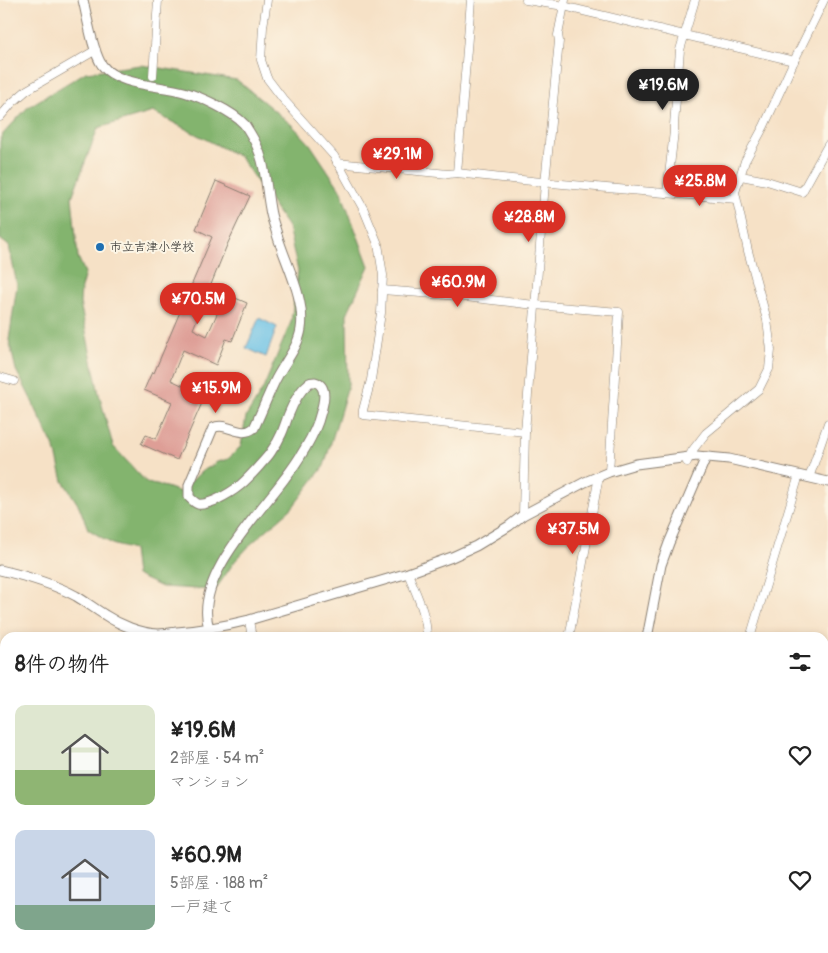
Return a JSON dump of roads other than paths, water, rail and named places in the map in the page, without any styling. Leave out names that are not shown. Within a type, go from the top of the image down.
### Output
[{"type":"street","points":[[83,0],[96,50],[103,66],[117,77],[183,92],[202,99],[228,112],[244,124],[257,144],[266,175],[274,226],[301,304],[303,316],[301,332],[296,346],[274,383],[254,428],[250,432],[219,426],[213,428],[189,485],[189,497],[197,504],[208,504],[232,492],[246,482],[272,451],[281,435],[295,400],[306,385],[316,382],[323,391],[324,400],[319,420],[300,454],[286,477],[238,539],[218,570],[211,587],[206,613],[209,628]]},
{"type":"street","points":[[153,76],[158,0]]},
{"type":"street","points":[[267,0],[261,60],[267,78],[282,99],[330,150],[364,210],[378,244],[383,275],[381,313],[371,380],[363,414],[525,432]]},
{"type":"street","points":[[457,173],[471,0]]},
{"type":"street","points":[[526,0],[564,3],[575,9],[794,61]]},
{"type":"street","points":[[667,193],[680,50],[695,0]]},
{"type":"street","points":[[688,460],[692,450],[706,433],[759,389],[769,370],[771,350],[767,320],[748,251],[735,192],[745,161],[764,126],[824,0]]},
{"type":"street","points":[[523,515],[525,432],[535,305],[558,36],[564,3]]},
{"type":"street","points":[[0,117],[27,90],[96,50]]},
{"type":"street","points":[[741,176],[768,181],[802,192],[828,146]]},
{"type":"street","points":[[337,163],[736,199]]},
{"type":"street","points":[[382,290],[619,312],[609,472]]},
{"type":"street","points":[[0,377],[14,381]]},
{"type":"street","points":[[809,478],[828,423]]},
{"type":"street","points":[[175,632],[249,620],[408,573],[452,557],[476,546],[523,515],[585,482],[636,464],[688,460],[697,456],[729,459],[828,482]]},
{"type":"street","points":[[648,632],[662,565],[669,543],[706,457]]},
{"type":"street","points":[[752,632],[799,475]]},
{"type":"street","points":[[570,632],[599,476]]},
{"type":"street","points":[[0,570],[52,584],[76,596],[124,626],[142,632]]},
{"type":"street","points":[[408,573],[423,611],[427,632]]},
{"type":"street","points":[[249,620],[251,632]]},
{"type":"water","points":[[259,318],[277,327],[266,357],[246,348]]},
{"type":"place","name":"市立吉津小学校","points":[[100,247]]}]
